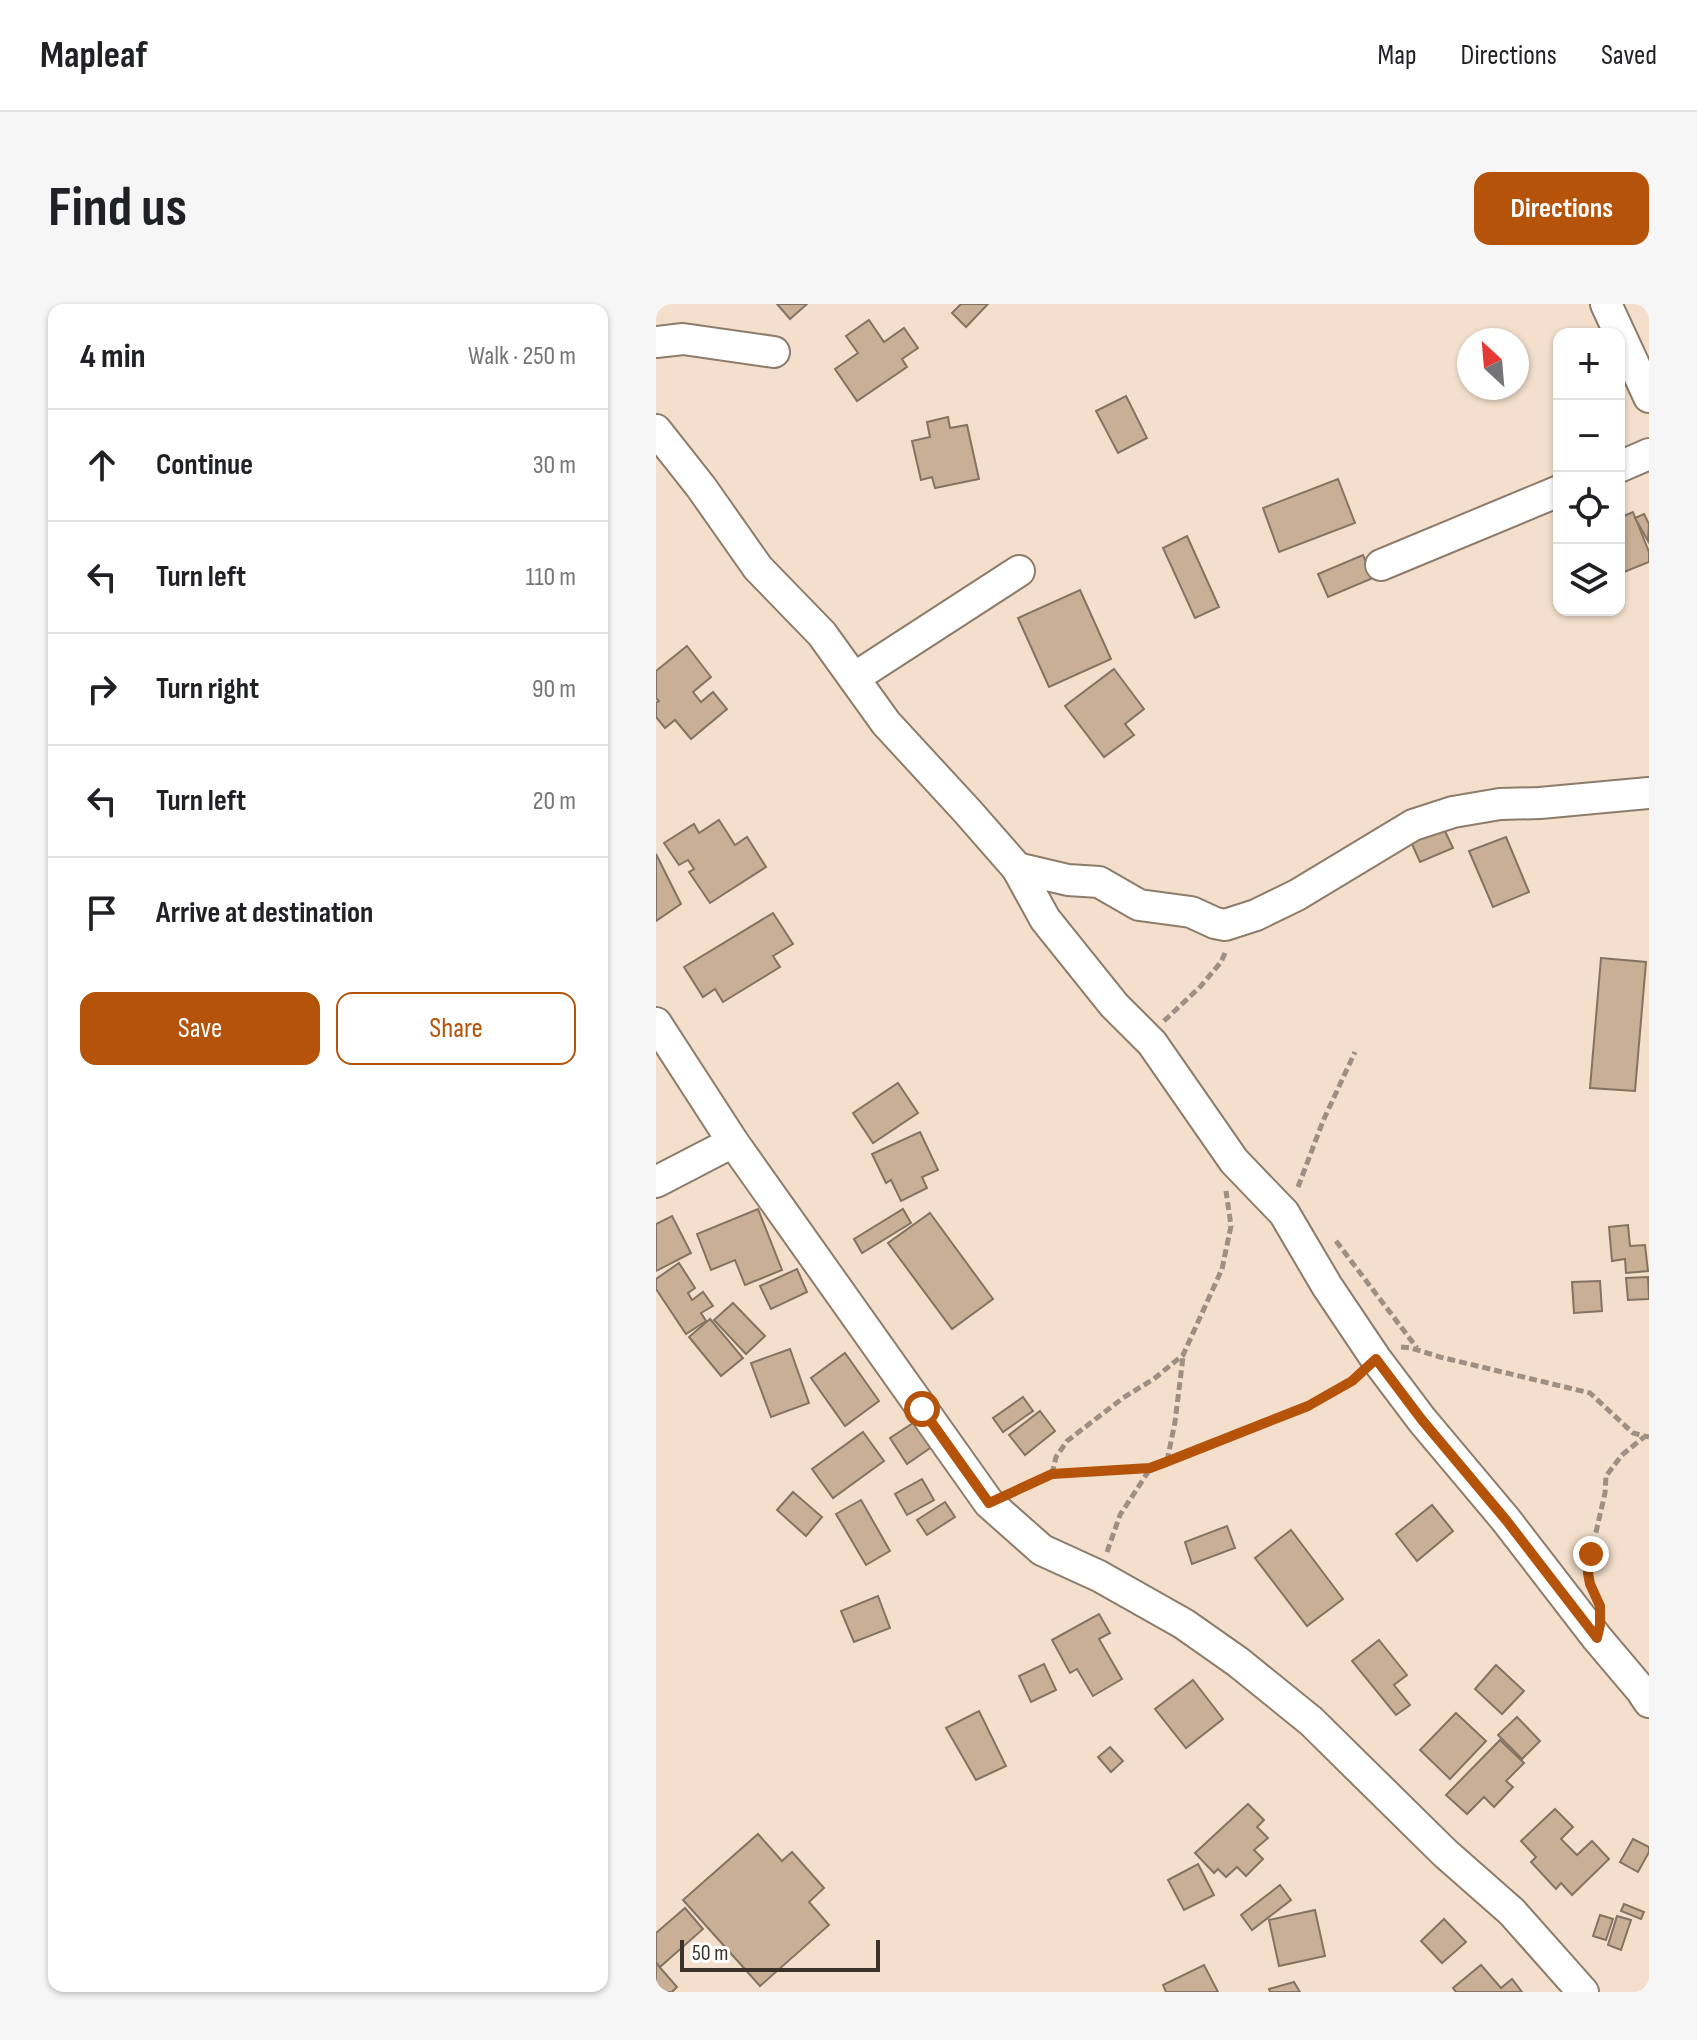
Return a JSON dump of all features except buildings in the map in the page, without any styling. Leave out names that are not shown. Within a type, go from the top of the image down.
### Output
[{"type":"street","points":[[1606,304],[1645,375]]},
{"type":"street","points":[[656,342],[683,339],[774,352]]},
{"type":"street","points":[[656,430],[758,568],[822,634],[886,723],[1017,868],[1045,919],[1114,1005],[1152,1043],[1234,1161],[1284,1213],[1327,1286],[1422,1420],[1506,1520],[1649,1702]]},
{"type":"street","points":[[1625,464],[1649,454]]},
{"type":"street","points":[[1381,565],[1553,493]]},
{"type":"street","points":[[854,678],[1019,571]]},
{"type":"street","points":[[1017,868],[1068,880],[1099,882],[1139,905],[1191,912],[1225,925],[1244,920],[1297,895],[1413,825],[1453,812],[1500,804],[1649,793]]},
{"type":"street","points":[[656,1023],[733,1142],[989,1503],[1042,1550],[1099,1576],[1184,1624],[1238,1662],[1311,1721],[1445,1853],[1512,1912],[1583,1992]]},
{"type":"street","points":[[656,1182],[733,1142]]},
{"type":"path","points":[[1152,1043],[1166,1017],[1200,987],[1221,962],[1244,920]]},
{"type":"path","points":[[1284,1213],[1291,1211],[1323,1121],[1355,1052]]},
{"type":"path","points":[[1166,1462],[1175,1422],[1183,1355],[1222,1269],[1231,1226],[1226,1189],[1234,1161]]},
{"type":"path","points":[[1332,1236],[1418,1350]]},
{"type":"path","points":[[989,1503],[1052,1474],[1150,1468],[1166,1462],[1308,1406],[1352,1381],[1376,1359],[1394,1348],[1411,1348],[1590,1393],[1625,1427],[1647,1437]]},
{"type":"path","points":[[1052,1474],[1056,1457],[1067,1441],[1183,1355]]},
{"type":"path","points":[[1590,1584],[1588,1573],[1606,1476],[1622,1455],[1647,1437]]},
{"type":"path","points":[[1099,1576],[1120,1515],[1150,1468]]},
{"type":"route","points":[[922,1409],[989,1503],[1052,1474],[1150,1468],[1308,1406],[1352,1381],[1376,1359],[1597,1638],[1600,1606],[1588,1573],[1591,1554]]}]
